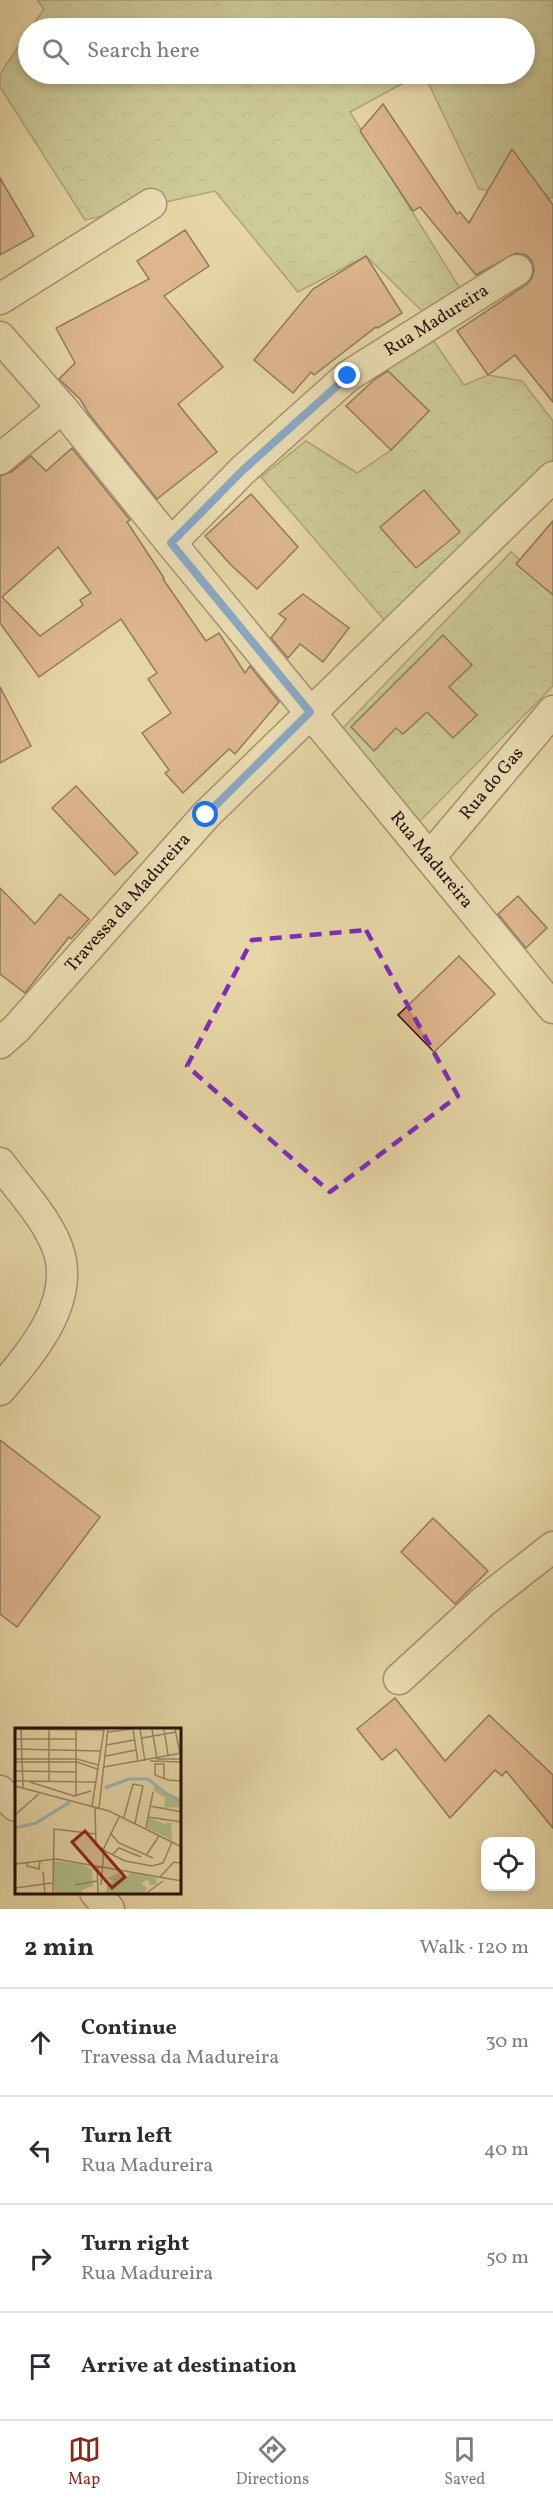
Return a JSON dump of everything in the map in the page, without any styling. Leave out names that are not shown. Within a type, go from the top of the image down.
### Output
[{"type":"street","points":[[0,299],[151,204]]},
{"type":"street","name":"Rua Madureira","points":[[171,543],[243,470],[348,376],[517,270]]},
{"type":"street","name":"Rua Madureira","points":[[0,337],[62,408],[553,1008]]},
{"type":"street","points":[[0,459],[62,408]]},
{"type":"street","points":[[310,712],[553,477]]},
{"type":"street","name":"Rua do Gas","points":[[430,857],[553,711]]},
{"type":"street","name":"Travessa da Madureira","points":[[0,1043],[16,1029],[206,815],[310,712]]},
{"type":"street","points":[[0,1163],[44,1223],[59,1254],[63,1279],[53,1312],[40,1340],[0,1390]]},
{"type":"street","points":[[399,1679],[484,1601],[553,1546]]},
{"type":"street","points":[[0,1791],[15,1805]]},
{"type":"street","points":[[96,1894],[109,1909]]},
{"type":"highlighted area","points":[[366,930],[458,1096],[330,1192],[187,1066],[252,940]]},
{"type":"green space","points":[[37,0],[553,0],[553,198],[479,189],[429,84],[535,84],[535,18],[38,18],[44,9]]},
{"type":"green space","points":[[18,47],[18,84],[402,84],[350,112],[461,290],[424,313],[366,256],[298,292],[215,191],[85,220],[0,87],[0,74]]},
{"type":"green space","points":[[433,340],[464,385],[488,375],[522,381],[553,421],[553,460],[385,621],[261,477],[306,441],[357,473],[391,450],[429,411],[385,368]]},
{"type":"green space","points":[[511,552],[553,588],[553,686],[420,821],[340,731]]},
{"type":"building","points":[[383,104],[457,214],[460,212],[469,223],[512,149],[553,205],[553,402],[515,355],[488,375],[457,331],[527,284],[534,270],[532,261],[526,255],[516,253],[476,275],[420,207],[413,211],[360,131]]},
{"type":"building","points":[[0,178],[34,236],[0,255]]},
{"type":"building","points":[[185,230],[209,266],[164,296],[223,367],[178,404],[217,452],[157,499],[89,414],[80,399],[59,379],[75,363],[56,328],[149,279],[137,261]]},
{"type":"building","points":[[366,256],[402,313],[378,328],[376,327],[314,375],[311,372],[293,393],[254,360],[313,289]]},
{"type":"building","points":[[388,371],[429,411],[391,450],[346,406],[375,379]]},
{"type":"building","points":[[72,448],[130,520],[127,522],[206,641],[219,633],[245,673],[250,666],[279,702],[235,754],[229,749],[183,793],[165,773],[169,770],[142,733],[171,713],[148,679],[157,673],[121,619],[39,677],[0,623],[0,476],[11,472],[31,456],[46,471]],"holes":[[[58,547],[91,593],[80,600],[83,605],[40,636],[2,597]]]},
{"type":"building","points":[[424,490],[460,532],[416,568],[380,527]]},
{"type":"building","points":[[251,494],[298,547],[257,589],[205,536]]},
{"type":"building","points":[[553,521],[553,595],[516,564]]},
{"type":"building","points":[[303,594],[349,628],[323,662],[300,644],[288,658],[271,638],[286,619],[279,614]]},
{"type":"building","points":[[443,635],[472,665],[449,687],[477,715],[453,738],[427,712],[403,734],[396,728],[374,751],[351,727]]},
{"type":"building","points":[[0,687],[31,746],[0,763]]},
{"type":"building","points":[[76,786],[138,853],[115,875],[52,808]]},
{"type":"building","points":[[0,888],[35,924],[60,894],[89,919],[71,939],[69,937],[25,993],[0,974]]},
{"type":"building","points":[[518,896],[547,928],[526,948],[498,914]]},
{"type":"building","points":[[459,956],[495,994],[434,1052],[398,1015]]},
{"type":"building","points":[[0,1440],[100,1517],[17,1627],[0,1614]]},
{"type":"building","points":[[433,1518],[488,1571],[455,1604],[401,1552]]},
{"type":"building","points":[[395,1698],[445,1761],[489,1715],[553,1775],[553,1828],[506,1771],[502,1776],[495,1770],[450,1818],[396,1749],[382,1760],[357,1729]]},
{"type":"route","points":[[206,815],[310,712],[171,543],[243,470],[348,376]]}]
